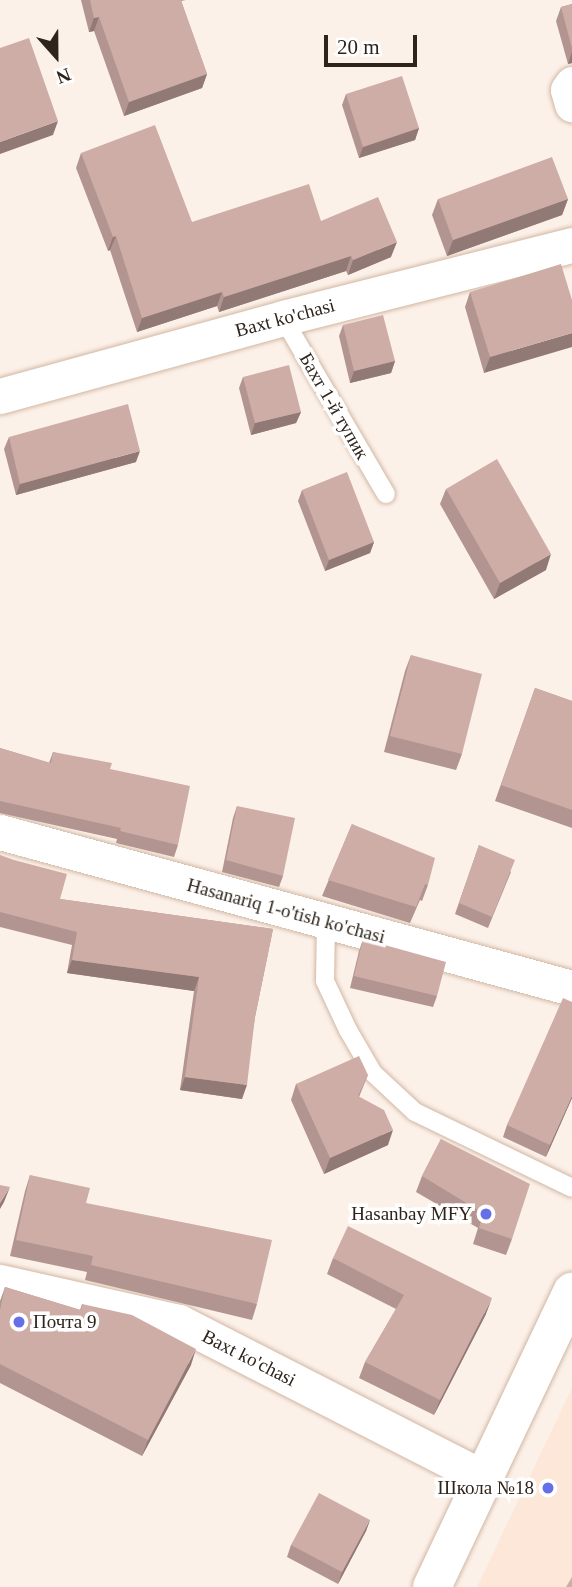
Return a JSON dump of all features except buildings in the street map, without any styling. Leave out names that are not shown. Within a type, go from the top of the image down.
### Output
[{"type":"street","points":[[572,84],[569,90],[572,104]]},
{"type":"street","name":"Baxt ko'chasi","points":[[0,396],[283,318],[572,245]]},
{"type":"street","name":"Hasanariq 1-o'tish ko'chasi","points":[[0,832],[572,988]]},
{"type":"street","name":"Baxt ko'chasi","points":[[0,1282],[179,1322],[482,1477]]},
{"type":"street","points":[[432,1587],[572,1292]]},
{"type":"lane","name":"Бахт 1-й тупик","points":[[283,318],[386,494]]},
{"type":"lane","points":[[326,923],[325,981],[348,1030],[373,1073],[415,1112],[572,1188]]},
{"type":"shaded area","name":"Школа №18","points":[[572,1388],[572,1587],[477,1587]]},
{"type":"place","name":"Hasanbay MFY","points":[[486,1214]]},
{"type":"place","name":"Почта 9","points":[[19,1322]]},
{"type":"place","name":"Школа №18","points":[[548,1488]]}]
